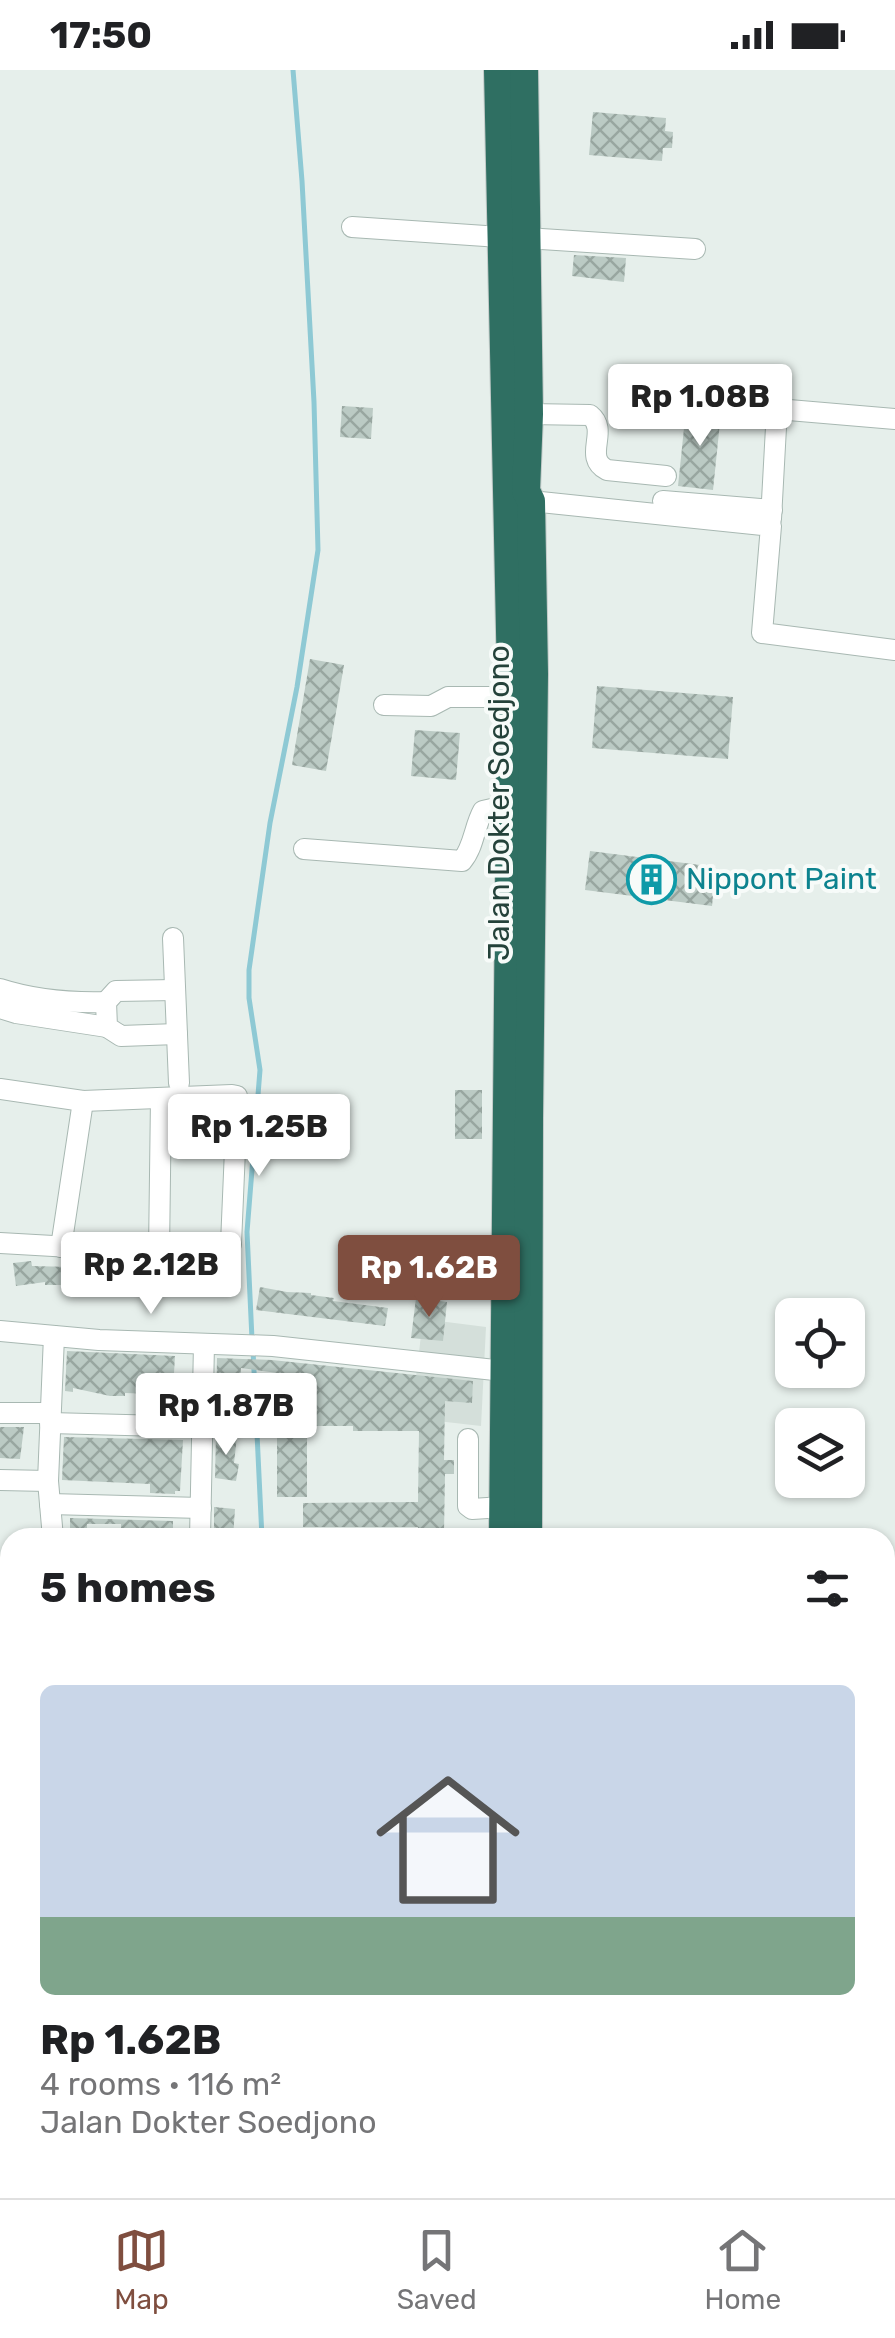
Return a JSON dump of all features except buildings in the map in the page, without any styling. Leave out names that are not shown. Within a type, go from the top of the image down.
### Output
[{"type":"highway","name":"Jalan Dokter Soedjono","points":[[498,70],[530,414],[520,694],[509,805],[517,1079]]},
{"type":"highway","name":"Jalan Dokter Soedjono","points":[[524,70],[513,237],[520,694],[517,1118],[528,1528]]},
{"type":"highway","name":"Jalan Dokter Soedjono","points":[[503,1528],[504,1372],[517,1118]]},
{"type":"street","points":[[352,226],[695,248]]},
{"type":"street","points":[[895,419],[776,409],[762,633],[895,650]]},
{"type":"street","points":[[530,414],[590,414],[598,423],[599,466],[666,476]]},
{"type":"street","points":[[528,496],[771,518]]},
{"type":"street","points":[[384,705],[431,706],[448,696],[520,694]]},
{"type":"street","points":[[304,849],[462,862],[484,811],[509,805]]},
{"type":"street","points":[[173,938],[178,1082]]},
{"type":"street","points":[[0,990],[78,1002],[106,1002]]},
{"type":"street","points":[[107,1027],[106,1002],[116,991],[175,990]]},
{"type":"street","points":[[0,1008],[16,1014],[107,1027],[121,1036],[176,1034]]},
{"type":"street","points":[[0,1090],[83,1101],[237,1096],[232,1244],[228,1253],[0,1242]]},
{"type":"street","points":[[158,1252],[161,1098]]},
{"type":"street","points":[[61,1247],[83,1101]]},
{"type":"street","points":[[0,1331],[273,1346],[504,1372]]},
{"type":"street","points":[[51,1528],[48,1481],[54,1336]]},
{"type":"street","points":[[200,1528],[204,1344]]},
{"type":"street","points":[[0,1413],[201,1427]]},
{"type":"street","points":[[468,1439],[468,1506],[472,1510],[503,1507]]},
{"type":"street","points":[[0,1480],[48,1481]]},
{"type":"street","points":[[50,1504],[201,1508]]},
{"type":"shaded area","points":[[423,1319],[486,1327],[481,1426],[411,1418]]},
{"type":"waterway","points":[[252,1339],[247,1232],[260,1070],[249,998],[249,970],[270,823],[297,687],[318,550],[314,402],[293,70]]},
{"type":"waterway","points":[[253,1350],[262,1528]]},
{"type":"place","name":"Nippont Paint","points":[[651,879]]}]
